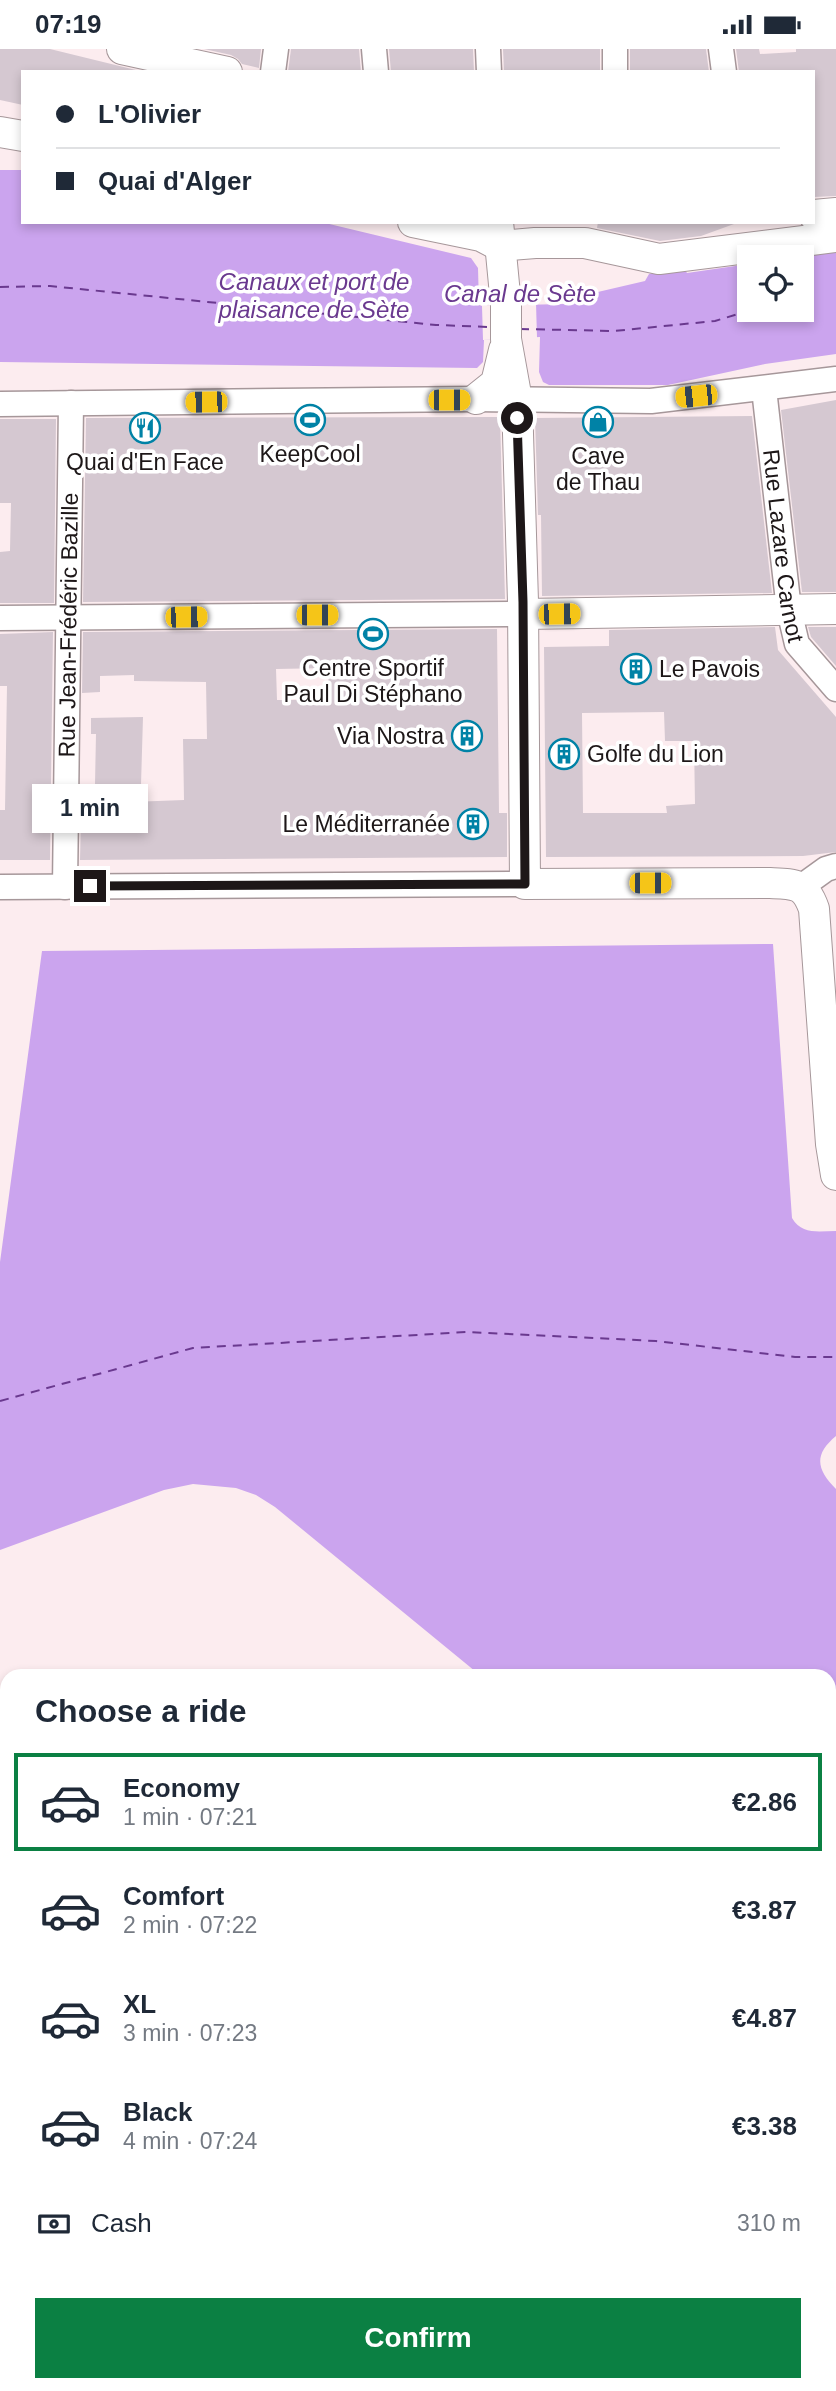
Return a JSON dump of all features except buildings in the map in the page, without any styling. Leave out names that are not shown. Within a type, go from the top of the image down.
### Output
[{"type":"main road","points":[[122,49],[218,70]]},
{"type":"main road","points":[[0,132],[21,136]]},
{"type":"main road","points":[[815,215],[836,213]]},
{"type":"main road","points":[[423,224],[481,236],[499,234],[535,243],[585,243],[659,259],[836,237]]},
{"type":"main road","points":[[499,234],[506,305],[506,339],[517,400],[523,614],[525,884],[771,883],[801,887],[810,896],[814,909],[828,1110],[836,1174]]},
{"type":"main road","points":[[476,399],[496,383],[506,339]]},
{"type":"main road","points":[[523,614],[836,609]]},
{"type":"street","points":[[273,70],[276,49]]},
{"type":"street","points":[[374,49],[376,70]]},
{"type":"street","points":[[488,49],[489,70]]},
{"type":"street","points":[[615,49],[615,70]]},
{"type":"street","points":[[721,49],[724,70]]},
{"type":"street","points":[[0,404],[476,399],[651,401],[836,379]]},
{"type":"street","name":"Rue Lazare Carnot","points":[[764,389],[789,610],[797,644],[836,689]]},
{"type":"street","name":"Rue Jean-Frédéric Bazille","points":[[65,887],[71,403]]},
{"type":"street","points":[[0,618],[523,614]]},
{"type":"street","points":[[801,887],[826,869],[836,866]]},
{"type":"street","points":[[0,887],[525,884]]},
{"type":"water","name":"Canaux et port de plaisance de Sète","points":[[0,170],[21,170],[21,224],[329,224],[471,258],[478,268],[479,305],[482,306],[564,304],[572,298],[645,281],[649,274],[683,267],[687,273],[737,266],[737,322],[814,322],[814,255],[836,252],[836,354],[765,364],[668,385],[549,385],[543,382],[539,372],[540,337],[484,340],[483,362],[477,368],[0,362]]},
{"type":"water","points":[[773,944],[792,1218],[806,1230],[836,1231],[836,1436],[824,1450],[820,1463],[836,1489],[836,1669],[472,1669],[275,1507],[256,1495],[236,1488],[193,1484],[164,1490],[0,1550],[0,1262],[42,951]]},
{"type":"pier","points":[[536,303],[537,338],[483,340],[482,306]]},
{"type":"ferry route","points":[[0,287],[50,286],[436,325],[490,327]]},
{"type":"ferry route","points":[[520,329],[614,331],[715,321],[737,314]]},
{"type":"ferry route","points":[[0,1401],[193,1348],[467,1332],[656,1341],[795,1357],[836,1357]]},
{"type":"place","name":"KeepCool","points":[[310,420]]},
{"type":"place","name":"Cave de Thau","points":[[598,422]]},
{"type":"place","name":"Quai d'En Face","points":[[145,428]]},
{"type":"place","name":"Centre Sportif Paul Di Stéphano","points":[[373,634]]},
{"type":"place","name":"Le Pavois","points":[[636,669]]},
{"type":"place","name":"Via Nostra","points":[[467,736]]},
{"type":"place","name":"Golfe du Lion","points":[[564,754]]},
{"type":"place","name":"Le Méditerranée","points":[[473,824]]},
{"type":"route","points":[[90,886],[525,884],[523,602],[517,418]]},
{"type":"water label","name":"Canal de Sète","points":[[520,293]]}]
